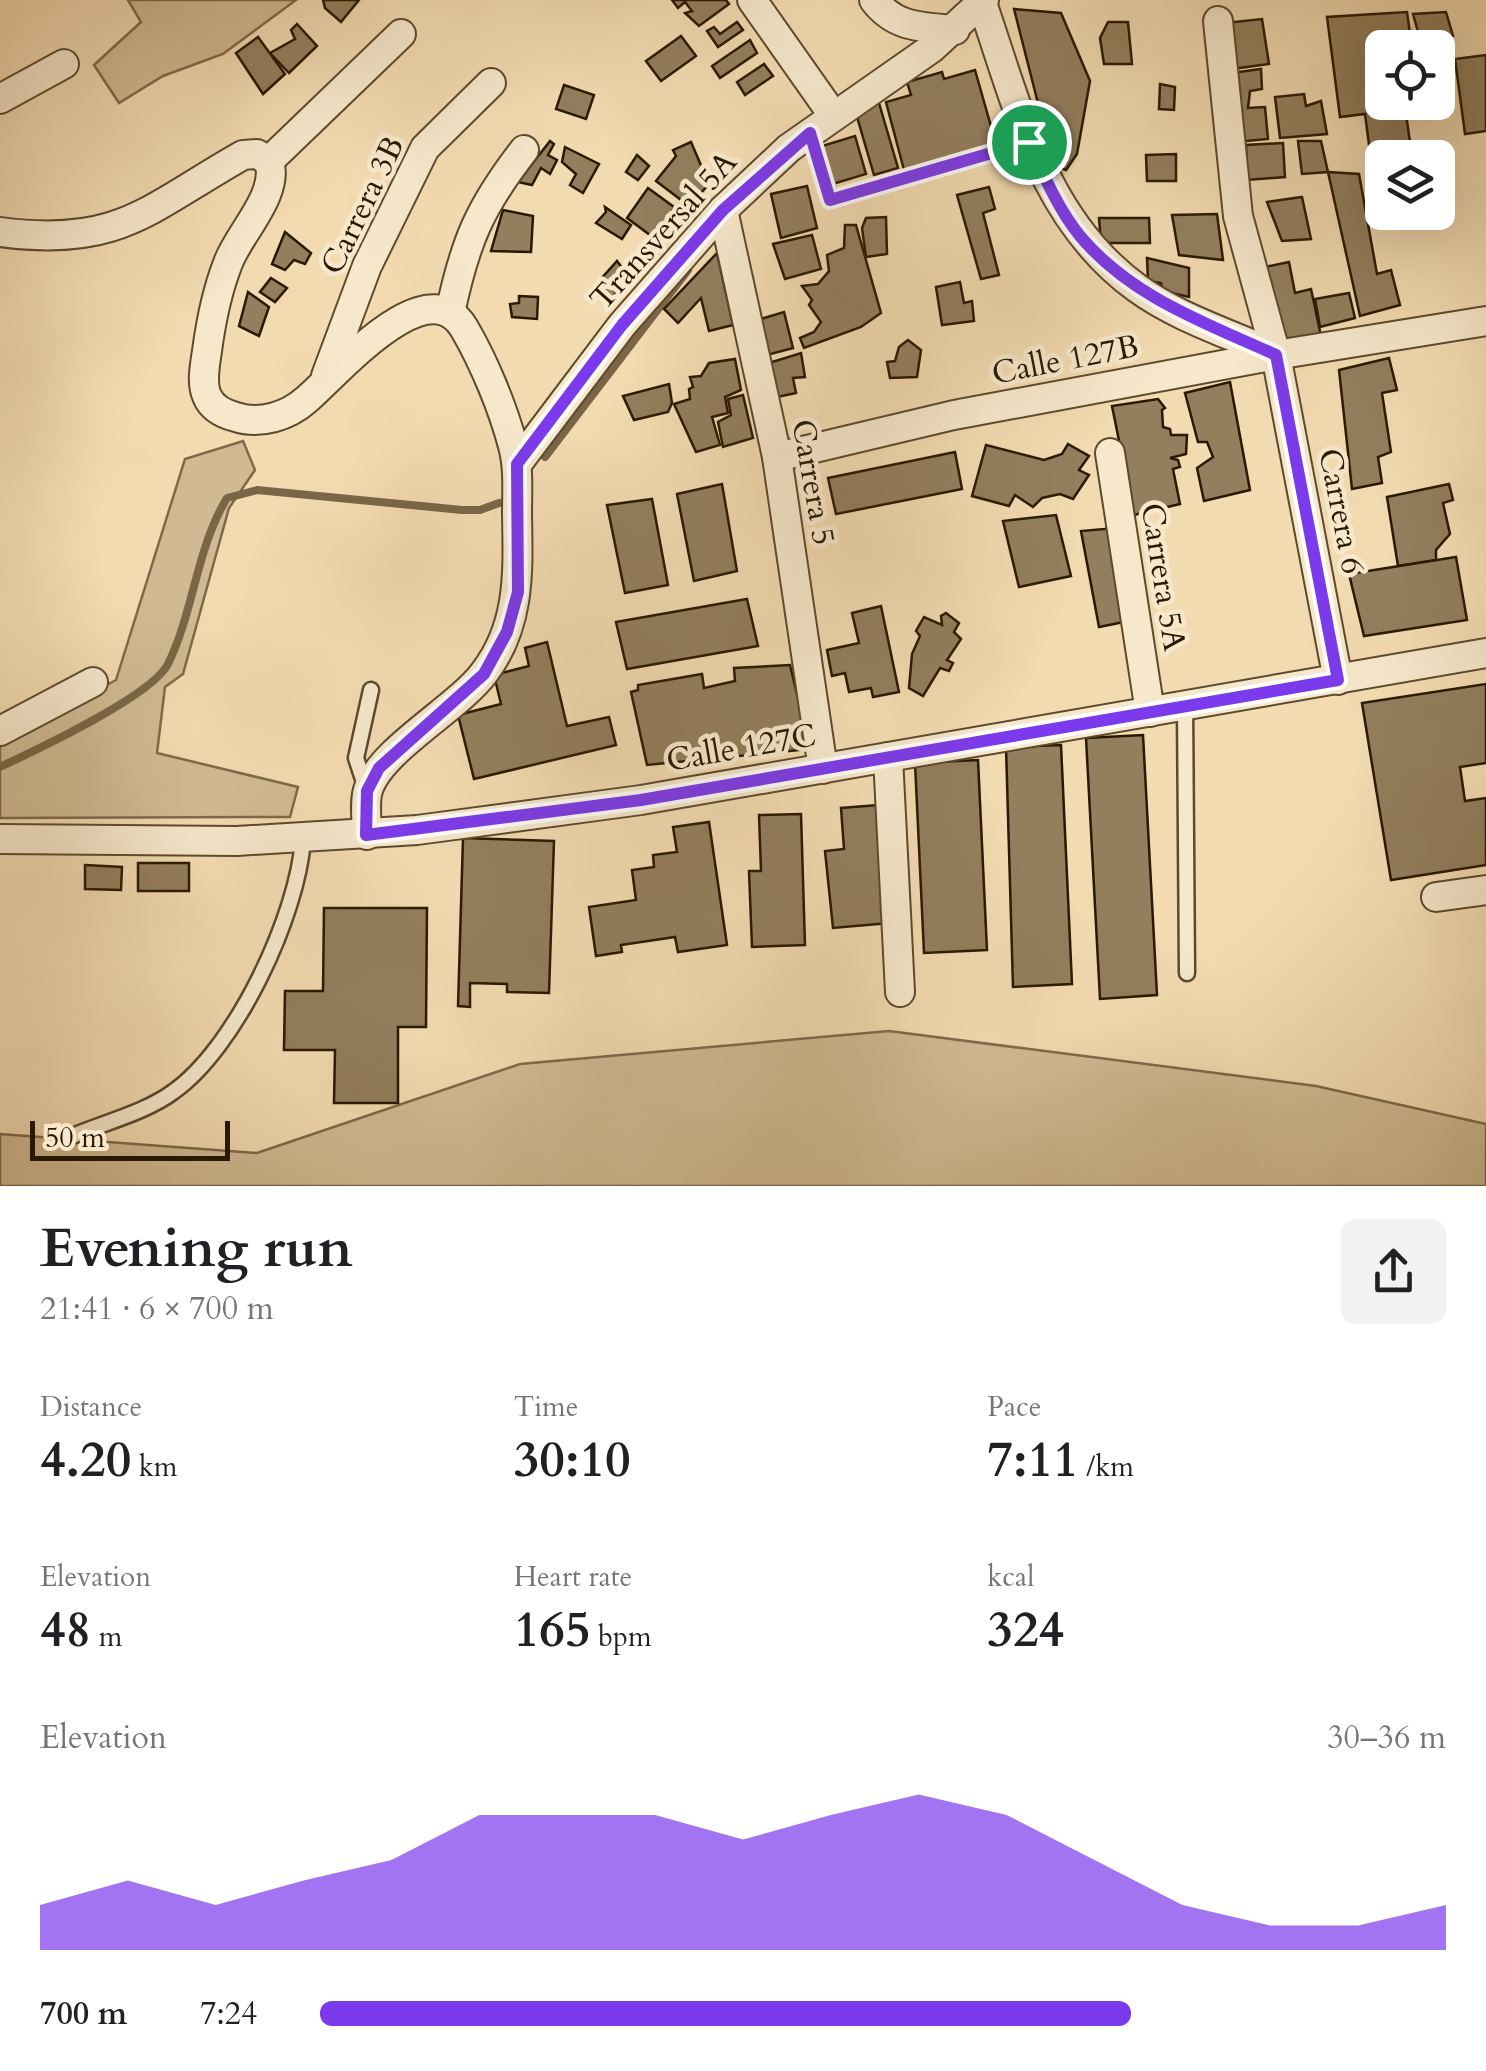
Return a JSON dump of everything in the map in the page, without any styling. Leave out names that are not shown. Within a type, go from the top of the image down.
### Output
[{"type":"street","points":[[752,0],[833,116]]},
{"type":"street","points":[[874,0],[886,15],[904,24],[955,30]]},
{"type":"street","points":[[983,1],[1029,142],[1049,186],[1080,236],[1136,288],[1276,355]]},
{"type":"street","name":"Transversal 5A","points":[[517,464],[622,325],[723,210],[810,133],[955,30],[983,1]]},
{"type":"street","name":"Carrera 6","points":[[1218,21],[1238,216],[1276,355],[1338,680]]},
{"type":"street","points":[[269,161],[401,34]]},
{"type":"street","points":[[0,99],[64,64]]},
{"type":"street","name":"Carrera 3B","points":[[326,378],[367,266],[425,148],[491,82]]},
{"type":"street","points":[[450,313],[464,250],[488,196],[524,150]]},
{"type":"street","points":[[0,232],[78,235],[132,222],[243,155],[257,154],[269,161],[272,170],[264,198],[239,238],[217,295],[204,386],[207,398],[217,409],[246,420],[273,418],[307,400],[326,378],[406,316],[439,309],[450,313],[466,331],[505,422],[517,464],[518,592],[507,632],[484,674],[379,768],[367,791],[366,835]]},
{"type":"street","name":"Carrera 5","points":[[723,210],[777,457],[824,769]]},
{"type":"street","name":"Calle 127B","points":[[777,457],[954,415],[1276,355],[1486,321]]},
{"type":"street","name":"Carrera 5A","points":[[1110,453],[1150,712]]},
{"type":"street","name":"Calle 127C","points":[[0,839],[303,839],[366,835],[641,800],[1486,653]]},
{"type":"street","points":[[0,731],[93,682]]},
{"type":"street","points":[[888,757],[900,992]]},
{"type":"street","points":[[1436,897],[1486,890]]},
{"type":"lane","points":[[810,133],[830,200],[1029,142]]},
{"type":"lane","points":[[367,791],[356,758],[372,690]]},
{"type":"lane","points":[[1185,706],[1187,973]]},
{"type":"lane","points":[[74,1135],[171,1094],[207,1062],[262,972],[290,910],[303,839]]},
{"type":"shaded area","points":[[128,0],[296,0],[223,54],[163,76],[119,103],[94,65],[141,22]]},
{"type":"shaded area","points":[[243,441],[255,470],[229,508],[183,674],[165,687],[157,753],[298,787],[290,817],[0,818],[0,742],[116,680],[185,459]]},
{"type":"shaded area","points":[[889,1031],[1316,1086],[1486,1124],[1486,1186],[0,1186],[0,1134],[257,1153],[520,1064]]},
{"type":"building","points":[[323,0],[359,0],[341,22],[325,8]]},
{"type":"building","points":[[672,0],[726,0],[729,4],[699,26],[685,13],[692,11],[685,2],[678,8]]},
{"type":"building","points":[[1014,9],[1061,13],[1090,81],[1077,154],[1066,170],[1054,166]]},
{"type":"building","points":[[1407,12],[1410,30],[1365,30],[1365,114],[1340,117],[1327,17]]},
{"type":"building","points":[[1446,12],[1451,30],[1417,30],[1413,14]]},
{"type":"building","points":[[1262,19],[1269,64],[1232,69],[1224,23]]},
{"type":"building","points":[[737,22],[743,30],[718,47],[707,31],[714,27],[720,34]]},
{"type":"building","points":[[1108,22],[1128,22],[1132,64],[1104,64],[1100,38]]},
{"type":"building","points":[[297,24],[317,46],[289,73],[270,53],[295,39],[291,30]]},
{"type":"building","points":[[681,36],[696,56],[661,81],[646,61]]},
{"type":"building","points":[[258,37],[285,74],[263,94],[236,53]]},
{"type":"building","points":[[750,40],[757,53],[720,78],[712,66]]},
{"type":"building","points":[[1486,55],[1486,131],[1465,134],[1455,59]]},
{"type":"building","points":[[764,64],[773,76],[745,95],[737,82]]},
{"type":"building","points":[[1261,69],[1262,89],[1250,91],[1248,108],[1265,107],[1268,139],[1237,142],[1231,73]]},
{"type":"building","points":[[975,70],[996,144],[904,170],[886,102],[911,95],[907,82],[942,72],[944,79]]},
{"type":"building","points":[[1160,84],[1175,87],[1174,110],[1159,109]]},
{"type":"building","points":[[564,85],[594,95],[586,119],[556,109]]},
{"type":"building","points":[[1304,94],[1306,106],[1321,101],[1327,134],[1280,138],[1275,97]]},
{"type":"building","points":[[879,103],[898,168],[874,175],[855,110]]},
{"type":"building","points":[[1366,120],[1407,120],[1410,140],[1368,140]]},
{"type":"building","points":[[855,136],[866,174],[833,184],[822,146]]},
{"type":"building","points":[[550,141],[554,144],[548,155],[557,160],[550,174],[541,168],[532,185],[518,182]]},
{"type":"building","points":[[1298,141],[1321,141],[1328,172],[1302,174]]},
{"type":"building","points":[[691,142],[709,184],[689,206],[656,181],[676,156],[673,150]]},
{"type":"building","points":[[1283,143],[1285,177],[1247,180],[1246,145]]},
{"type":"building","points":[[565,147],[599,164],[583,193],[570,185],[576,174],[562,162]]},
{"type":"building","points":[[1176,154],[1176,181],[1147,181],[1146,155]]},
{"type":"building","points":[[637,155],[649,166],[638,180],[626,172]]},
{"type":"building","points":[[1328,172],[1359,174],[1365,230],[1369,230],[1377,274],[1391,270],[1400,305],[1360,316]]},
{"type":"building","points":[[807,186],[817,228],[781,238],[771,194]]},
{"type":"building","points":[[989,187],[995,209],[983,213],[999,275],[981,279],[957,195]]},
{"type":"building","points":[[648,188],[674,207],[658,241],[627,218]]},
{"type":"building","points":[[1302,197],[1311,239],[1282,241],[1267,202]]},
{"type":"building","points":[[605,207],[631,225],[622,239],[596,223],[606,212]]},
{"type":"building","points":[[503,210],[533,216],[531,252],[491,251]]},
{"type":"building","points":[[1217,214],[1223,260],[1179,255],[1172,215]]},
{"type":"building","points":[[886,217],[887,254],[866,257],[862,228],[866,218]]},
{"type":"building","points":[[1099,218],[1149,218],[1150,243],[1101,243]]},
{"type":"building","points":[[845,225],[856,225],[881,313],[861,327],[804,348],[800,338],[814,332],[821,322],[802,286],[818,284],[829,271],[827,255],[844,248]]},
{"type":"building","points":[[285,232],[311,253],[305,264],[294,260],[285,270],[272,264]]},
{"type":"building","points":[[812,235],[821,269],[785,279],[773,244]]},
{"type":"building","points":[[717,253],[733,325],[709,331],[701,298],[678,323],[664,309]]},
{"type":"building","points":[[1147,258],[1189,268],[1189,297],[1163,291],[1161,283],[1148,281]]},
{"type":"building","points":[[617,261],[629,277],[611,299],[591,290]]},
{"type":"building","points":[[1289,262],[1295,293],[1311,289],[1321,336],[1281,345],[1265,267]]},
{"type":"building","points":[[271,278],[287,288],[275,302],[260,292]]},
{"type":"building","points":[[960,282],[964,303],[972,301],[974,321],[942,325],[936,287]]},
{"type":"building","points":[[248,292],[269,307],[259,336],[239,326]]},
{"type":"building","points":[[1349,293],[1355,318],[1320,327],[1315,299]]},
{"type":"building","points":[[519,296],[538,297],[537,319],[512,317],[510,304],[519,303]]},
{"type":"building","points":[[784,312],[793,348],[759,357],[751,322]]},
{"type":"building","points":[[908,340],[921,350],[917,377],[890,378],[887,362],[895,361],[899,347]]},
{"type":"building","points":[[801,353],[805,377],[793,378],[796,393],[768,399],[769,363]]},
{"type":"building","points":[[1389,358],[1397,390],[1382,393],[1391,452],[1378,457],[1382,483],[1352,489],[1339,370]]},
{"type":"building","points":[[735,359],[741,390],[725,397],[728,413],[712,417],[720,445],[696,452],[674,404],[690,399],[690,377],[701,376],[709,363]]},
{"type":"building","points":[[1230,382],[1250,490],[1204,501],[1197,468],[1213,457],[1207,442],[1198,442],[1185,393]]},
{"type":"building","points":[[669,384],[672,403],[668,412],[634,420],[623,396]]},
{"type":"building","points":[[743,395],[753,438],[723,447],[718,422],[731,415],[728,399]]},
{"type":"building","points":[[1158,399],[1165,408],[1163,427],[1170,429],[1171,435],[1187,435],[1186,454],[1170,458],[1178,460],[1180,467],[1173,469],[1180,504],[1134,515],[1112,406]]},
{"type":"building","points":[[1068,444],[1089,456],[1079,470],[1089,475],[1073,499],[1060,494],[1042,498],[1033,507],[1015,495],[1009,506],[972,496],[986,445],[1044,460],[1062,454]]},
{"type":"building","points":[[955,452],[962,489],[836,514],[828,478]]},
{"type":"building","points":[[722,484],[737,571],[694,581],[677,494]]},
{"type":"building","points":[[1449,484],[1453,500],[1443,503],[1450,534],[1436,550],[1436,560],[1398,566],[1387,497]]},
{"type":"building","points":[[652,499],[668,585],[625,593],[607,505]]},
{"type":"building","points":[[1056,515],[1071,576],[1019,587],[1003,521]]},
{"type":"building","points":[[1115,528],[1129,621],[1099,627],[1081,531]]},
{"type":"building","points":[[1456,557],[1467,620],[1364,636],[1349,574]]},
{"type":"building","points":[[747,599],[758,646],[627,669],[616,622]]},
{"type":"building","points":[[881,606],[899,692],[873,697],[871,688],[849,692],[845,673],[832,676],[827,650],[859,643],[852,613]]},
{"type":"building","points":[[946,613],[959,623],[954,632],[961,639],[947,660],[953,663],[949,671],[940,668],[923,696],[909,688],[912,654],[920,636],[916,631],[924,617],[942,625],[941,616]]},
{"type":"building","points":[[547,642],[567,726],[609,717],[616,745],[474,779],[458,715],[501,704],[494,675],[529,666],[525,648]]},
{"type":"building","points":[[790,665],[810,749],[647,765],[631,692],[638,690],[638,685],[702,674],[704,688],[735,681],[734,668]]},
{"type":"building","points":[[1486,684],[1486,763],[1460,767],[1465,801],[1486,798],[1486,865],[1391,880],[1362,703]]},
{"type":"building","points":[[1143,735],[1157,995],[1100,999],[1086,738]]},
{"type":"building","points":[[1061,745],[1072,984],[1013,987],[1006,747]]},
{"type":"building","points":[[978,760],[987,950],[924,953],[915,763]]},
{"type":"building","points":[[878,805],[889,923],[833,928],[825,851],[844,849],[841,808]]},
{"type":"building","points":[[801,814],[805,945],[752,947],[749,871],[761,871],[759,815]]},
{"type":"building","points":[[709,822],[727,945],[678,952],[675,937],[621,945],[622,952],[596,956],[589,907],[636,900],[632,870],[654,867],[653,855],[677,852],[673,827]]},
{"type":"building","points":[[463,838],[554,841],[549,993],[507,992],[507,984],[470,983],[470,1007],[458,1006]]},
{"type":"building","points":[[138,863],[189,863],[189,891],[138,891]]},
{"type":"building","points":[[85,865],[122,867],[121,890],[85,889]]},
{"type":"building","points":[[324,908],[427,908],[426,1027],[398,1027],[398,1103],[334,1103],[335,1050],[284,1050],[285,991],[323,991]]},
{"type":"waterway","points":[[545,457],[688,270]]},
{"type":"waterway","points":[[0,767],[91,721],[158,677],[177,644],[208,538],[227,498],[257,490],[462,510],[480,510],[499,503]]},
{"type":"route","points":[[810,133],[830,200],[1029,142],[1049,186],[1080,236],[1136,288],[1276,355],[1338,680],[641,800],[366,835],[367,791],[379,768],[484,674],[507,632],[518,592],[517,464],[622,325],[723,210],[810,133]]}]
